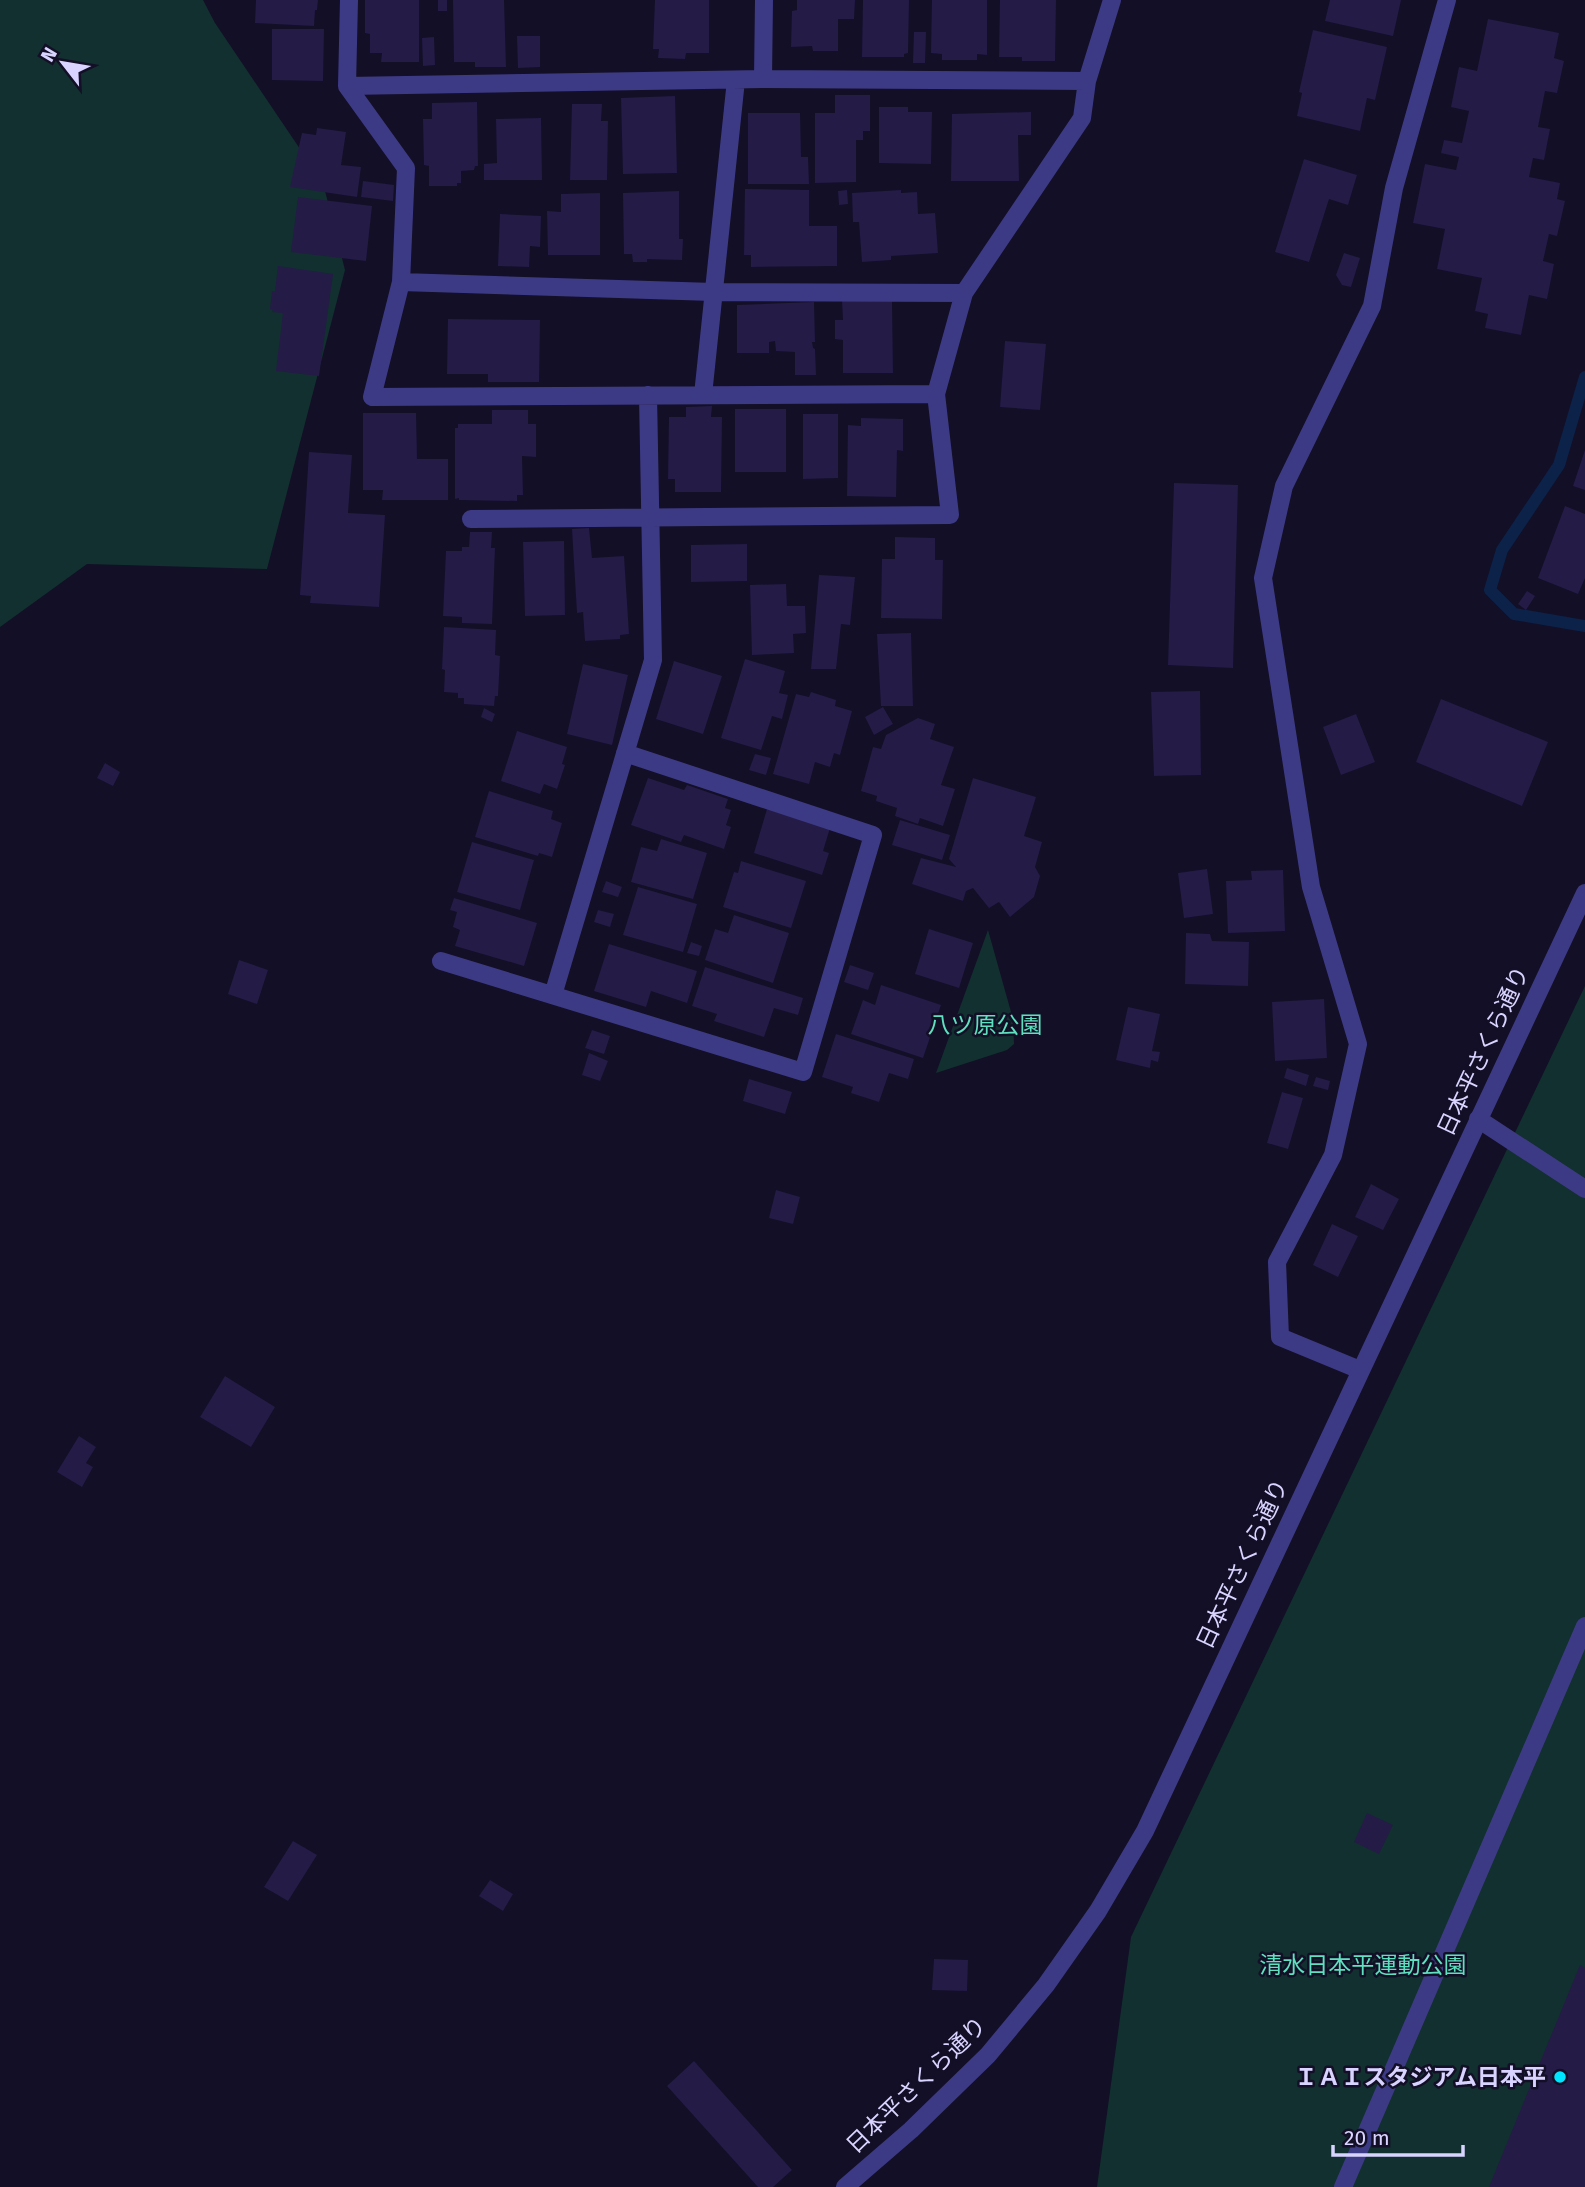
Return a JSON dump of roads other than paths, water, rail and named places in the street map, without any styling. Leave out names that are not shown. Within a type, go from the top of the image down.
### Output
[{"type":"street","points":[[349,0],[347,86],[406,168],[401,282],[372,397],[936,394]]},
{"type":"street","points":[[763,79],[764,0]]},
{"type":"street","points":[[471,519],[950,515],[936,394],[964,293],[1082,118],[1087,81],[1112,0]]},
{"type":"street","points":[[1360,1370],[1280,1338],[1277,1262],[1333,1155],[1358,1044],[1311,887],[1263,578],[1284,486],[1373,306],[1395,188],[1447,0]]},
{"type":"street","points":[[347,86],[763,79],[1087,81]]},
{"type":"street","points":[[703,395],[736,80]]},
{"type":"street","points":[[401,282],[713,292],[964,293]]},
{"type":"street","points":[[553,995],[653,660],[648,395]]},
{"type":"street","points":[[441,961],[803,1072],[873,835],[625,753]]},
{"type":"street","name":"日本平さくら通り","points":[[845,2187],[911,2130],[988,2055],[1046,1985],[1098,1911],[1145,1831],[1585,893]]},
{"type":"street","points":[[1478,1119],[1585,1189]]},
{"type":"street","points":[[1342,2187],[1585,1626]]},
{"type":"waterway","points":[[1585,377],[1559,465],[1502,550],[1490,590],[1514,614],[1585,626]]},
{"type":"place","name":"ＩＡＩスタジアム日本平","points":[[1560,2077]]},
{"type":"park label","name":"八ツ原公園","points":[[985,1025]]},
{"type":"park label","name":"清水日本平運動公園","points":[[1363,1965]]}]
